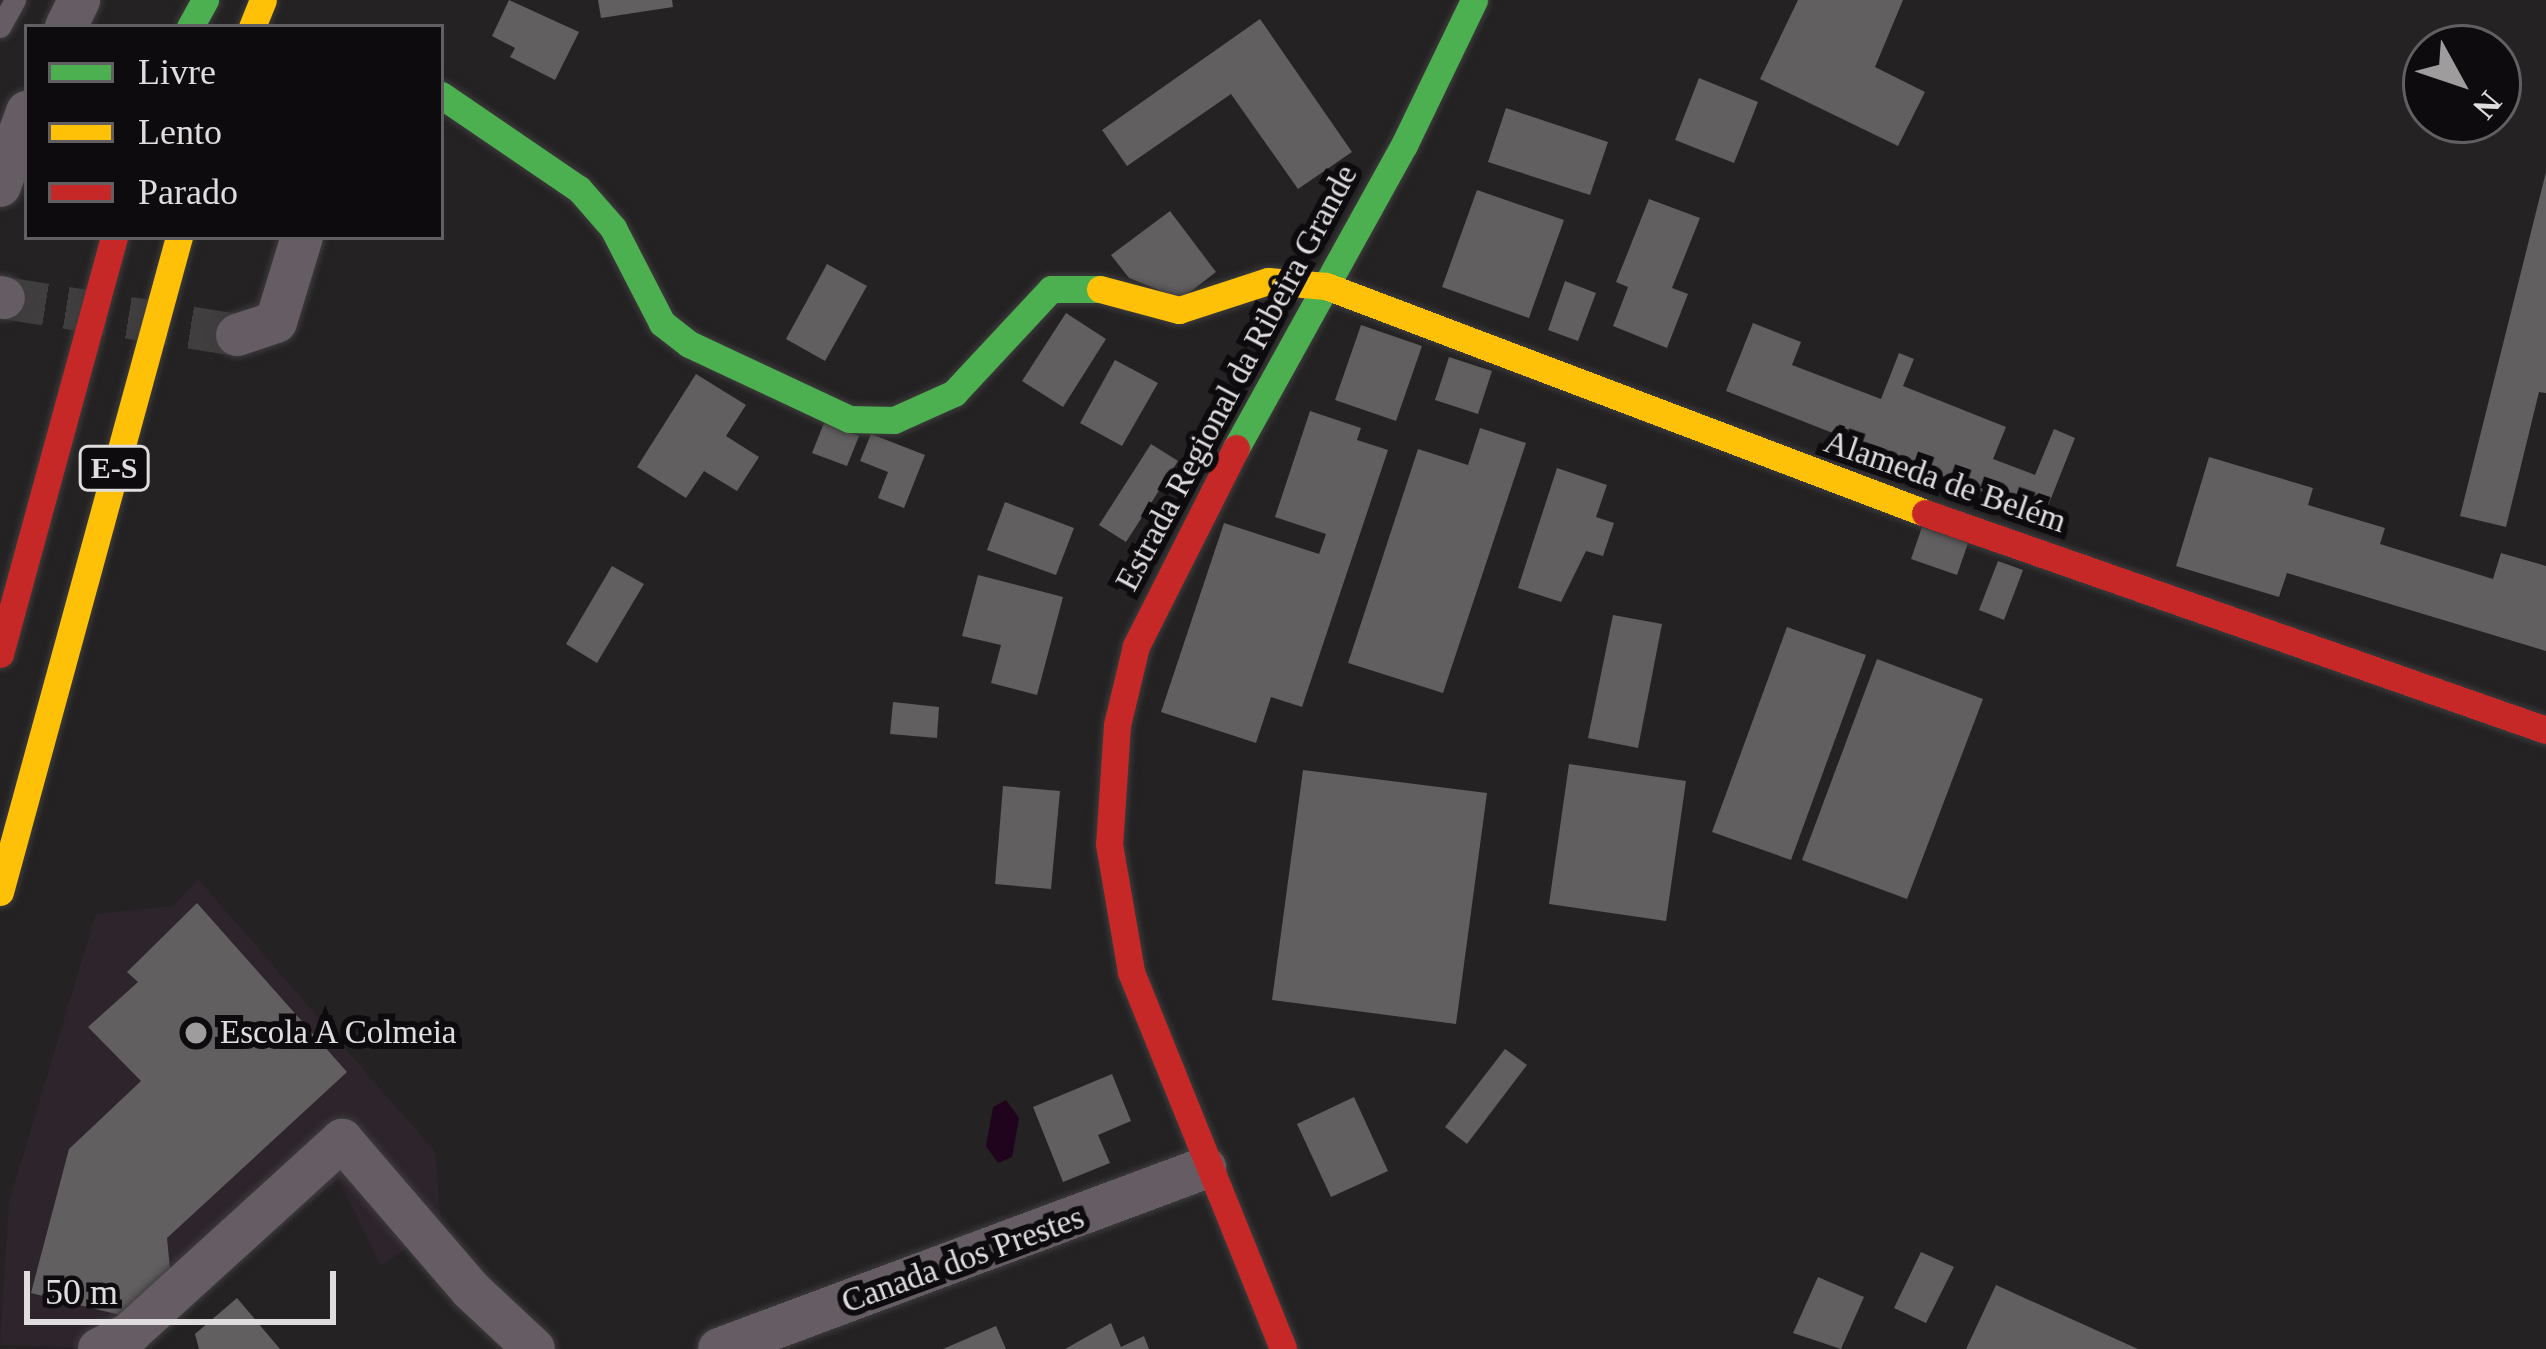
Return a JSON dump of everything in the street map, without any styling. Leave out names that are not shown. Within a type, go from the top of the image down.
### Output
[{"type":"main road","name":"Estrada Regional da Ribeira Grande","points":[[1282,1349],[1205,1168],[1131,972],[1109,844],[1117,724],[1136,646],[1184,544],[1326,286],[1474,0]]},
{"type":"main road","name":"Alameda de Belém","points":[[444,97],[579,189],[613,228],[662,323],[675,334],[849,418],[894,420],[954,394],[1051,289],[1087,285],[1179,310],[1268,281],[1326,286],[1784,464],[2546,730]]},
{"type":"main road","name":"E-S","points":[[0,654],[113,240]]},
{"type":"main road","name":"E-S","points":[[0,892],[178,240]]},
{"type":"street","points":[[0,186],[24,120]]},
{"type":"street","points":[[237,335],[276,322],[301,240]]},
{"type":"street","points":[[99,1349],[130,1333],[342,1140],[534,1349]]},
{"type":"street","name":"Canada dos Prestes","points":[[718,1349],[1205,1168]]},
{"type":"lane","points":[[0,27],[15,0]]},
{"type":"shaded area","name":"Escola A Colmeia","points":[[198,879],[435,1152],[441,1224],[381,1266],[338,1179],[137,1349],[0,1345],[9,1202],[96,914],[173,906]]},
{"type":"shaded area","points":[[1006,1100],[1019,1118],[1012,1157],[998,1163],[986,1146],[993,1107]]},
{"type":"building","points":[[509,0],[579,32],[555,80],[510,57],[515,48],[492,36]]},
{"type":"building","points":[[598,0],[672,0],[673,7],[601,18]]},
{"type":"building","points":[[1798,0],[1903,0],[1875,67],[1925,92],[1898,146],[1760,79]]},
{"type":"building","points":[[1260,19],[1352,152],[1298,189],[1231,94],[1127,166],[1102,130]]},
{"type":"building","points":[[1699,78],[1758,102],[1734,163],[1675,140]]},
{"type":"building","points":[[1506,108],[1608,142],[1590,195],[1488,162]]},
{"type":"building","points":[[2546,172],[2546,393],[2539,392],[2506,527],[2460,516]]},
{"type":"building","points":[[1477,190],[1564,220],[1529,318],[1442,287]]},
{"type":"building","points":[[1649,199],[1700,218],[1672,288],[1688,294],[1667,348],[1613,326],[1628,287],[1616,282]]},
{"type":"building","points":[[1170,211],[1216,272],[1181,299],[1129,278],[1111,255]]},
{"type":"building","points":[[827,264],[867,286],[825,361],[786,339]]},
{"type":"building","points":[[1565,281],[1596,293],[1578,341],[1548,330]]},
{"type":"building","points":[[1066,313],[1106,339],[1063,407],[1022,381]]},
{"type":"building","points":[[1753,323],[1801,342],[1792,365],[1881,399],[1899,353],[1914,359],[1903,386],[2006,427],[1993,459],[2035,475],[2054,429],[2075,438],[2044,516],[1726,391]]},
{"type":"building","points":[[1361,325],[1422,346],[1396,421],[1335,400]]},
{"type":"building","points":[[1449,357],[1492,371],[1478,414],[1435,400]]},
{"type":"building","points":[[1115,360],[1158,383],[1122,446],[1080,423]]},
{"type":"building","points":[[696,374],[746,405],[726,436],[759,457],[737,491],[704,471],[686,498],[637,467]]},
{"type":"building","points":[[1310,411],[1361,428],[1357,440],[1388,450],[1302,707],[1271,697],[1256,743],[1161,712],[1224,523],[1319,554],[1326,534],[1275,517]]},
{"type":"building","points":[[824,423],[859,436],[847,466],[812,453]]},
{"type":"building","points":[[1480,428],[1526,443],[1443,693],[1348,663],[1418,449],[1468,465]]},
{"type":"building","points":[[871,434],[925,455],[904,508],[878,498],[888,472],[860,461]]},
{"type":"building","points":[[1151,444],[1178,461],[1126,542],[1099,525]]},
{"type":"building","points":[[2209,457],[2313,488],[2308,505],[2385,528],[2380,544],[2493,579],[2501,553],[2546,566],[2546,651],[2287,573],[2279,597],[2176,566]]},
{"type":"building","points":[[1557,468],[1607,485],[1596,517],[1614,523],[1603,556],[1586,551],[1561,602],[1518,588]]},
{"type":"building","points":[[1005,502],[1074,528],[1056,575],[987,550]]},
{"type":"building","points":[[1922,527],[1968,543],[1957,575],[1911,559]]},
{"type":"building","points":[[1998,561],[2023,570],[2004,620],[1979,610]]},
{"type":"building","points":[[612,566],[644,584],[597,663],[566,644]]},
{"type":"building","points":[[978,575],[1063,597],[1037,695],[991,683],[1001,645],[962,636]]},
{"type":"building","points":[[1613,615],[1662,624],[1638,748],[1588,738]]},
{"type":"building","points":[[1787,627],[1866,655],[1791,860],[1712,832]]},
{"type":"building","points":[[1877,659],[1983,699],[1907,899],[1802,860]]},
{"type":"building","points":[[893,702],[939,707],[937,738],[890,734]]},
{"type":"building","points":[[1569,764],[1686,781],[1666,921],[1549,904]]},
{"type":"building","points":[[1303,770],[1487,793],[1456,1024],[1272,1000]]},
{"type":"building","points":[[1003,786],[1060,791],[1051,889],[995,884]]},
{"type":"building","points":[[197,903],[347,1072],[167,1238],[170,1269],[124,1316],[31,1293],[69,1149],[141,1081],[88,1027],[138,982],[127,972]]},
{"type":"building","points":[[1505,1049],[1527,1065],[1467,1144],[1445,1127]]},
{"type":"building","points":[[1112,1074],[1131,1121],[1098,1135],[1110,1163],[1063,1182],[1033,1107]]},
{"type":"building","points":[[1354,1097],[1388,1171],[1331,1197],[1297,1124]]},
{"type":"building","points":[[1921,1252],[1954,1267],[1926,1323],[1894,1308]]},
{"type":"building","points":[[1818,1277],[1864,1297],[1841,1349],[1793,1333]]},
{"type":"building","points":[[1996,1285],[2138,1349],[1966,1349]]},
{"type":"building","points":[[237,1298],[280,1349],[199,1349],[195,1334]]},
{"type":"building","points":[[1111,1323],[1121,1347],[1144,1336],[1149,1349],[1065,1349]]},
{"type":"building","points":[[996,1326],[1006,1349],[943,1349]]},
{"type":"tunnel","points":[[4,298],[237,335]]},
{"type":"traffic: fast","points":[[192,24],[205,0]]},
{"type":"traffic: fast","points":[[1236,448],[1404,145],[1474,0]]},
{"type":"traffic: fast","points":[[444,97],[579,189],[613,228],[662,323],[689,344],[849,419],[894,420],[954,393],[1051,289],[1100,289]]},
{"type":"traffic: slow","points":[[253,24],[263,0]]},
{"type":"traffic: slow","points":[[0,892],[178,240]]},
{"type":"traffic: slow","points":[[1100,289],[1179,310],[1268,281],[1326,286],[1925,513]]},
{"type":"traffic: jam","points":[[0,654],[113,240]]},
{"type":"traffic: jam","points":[[1236,448],[1136,646],[1117,725],[1109,844],[1131,972],[1283,1349]]},
{"type":"traffic: jam","points":[[1925,513],[2546,730]]},
{"type":"place","name":"Escola A Colmeia","points":[[196,1033]]}]
